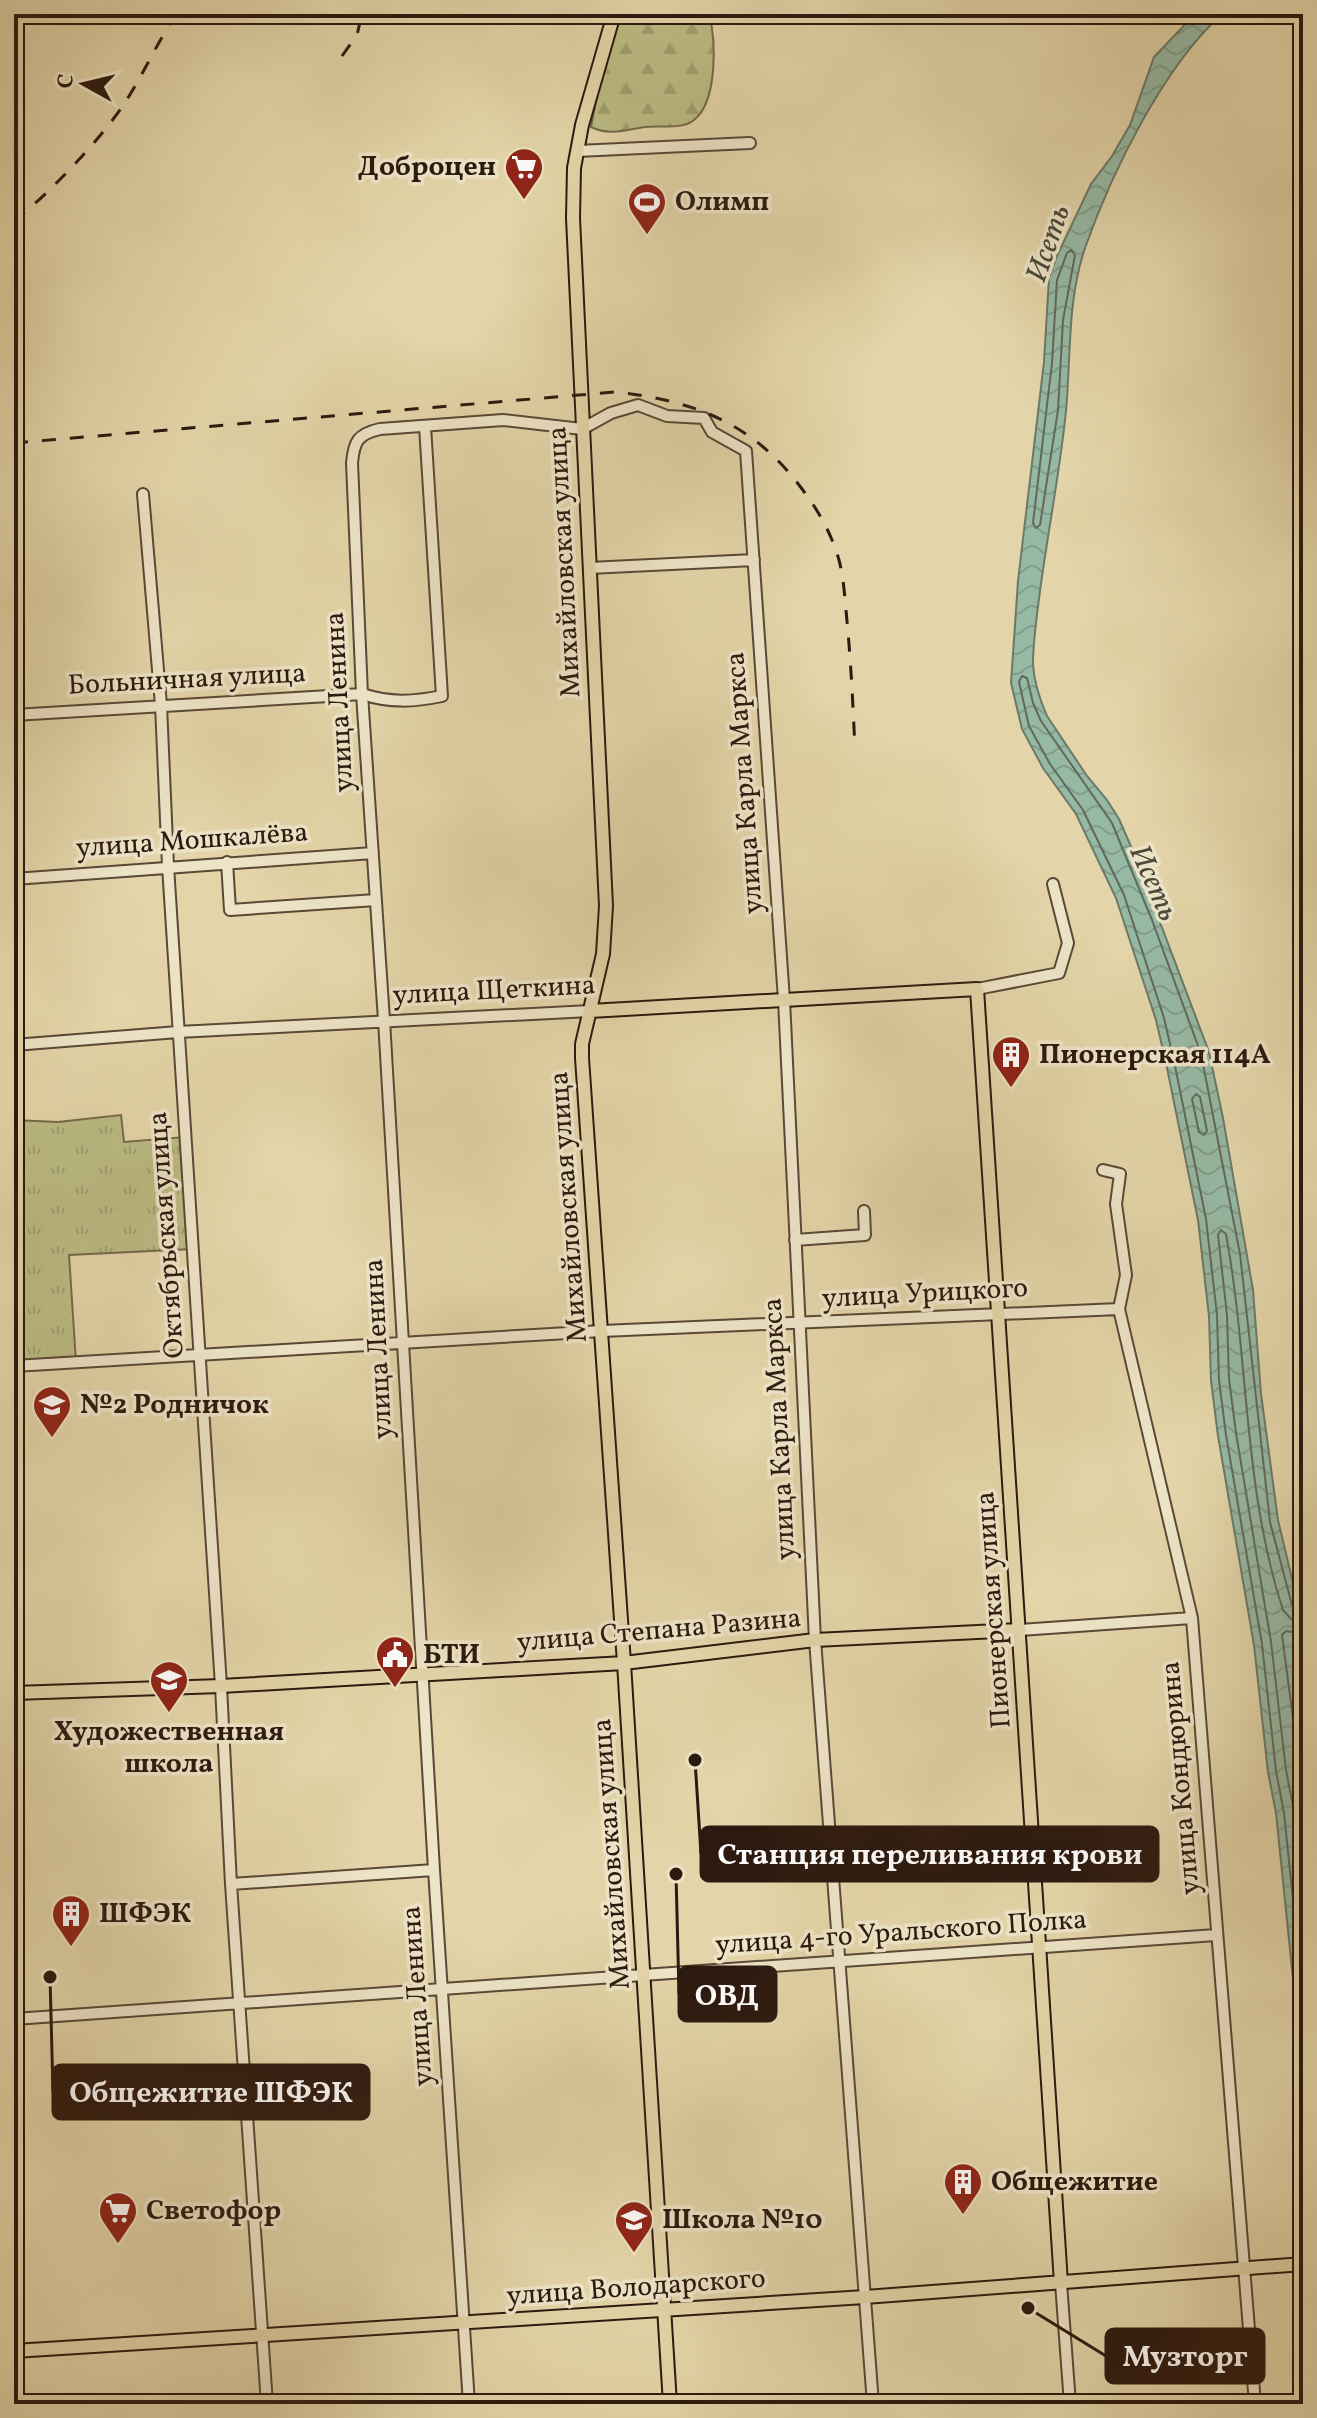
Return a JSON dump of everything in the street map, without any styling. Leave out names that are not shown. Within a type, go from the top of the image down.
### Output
[{"type":"main road","name":"Михайловская улица","points":[[614,14],[582,125],[574,168],[573,218],[582,429],[606,906],[603,954],[582,1058],[624,1663],[670,2404]]},
{"type":"main road","name":"улица Щеткина","points":[[590,1011],[977,989]]},
{"type":"main road","name":"Пионерская улица","points":[[977,989],[1061,2283]]},
{"type":"main road","name":"улица Степана Разина","points":[[14,1693],[221,1686],[624,1663],[815,1640],[1020,1630]]},
{"type":"main road","name":"улица Володарского","points":[[14,2351],[865,2297],[1303,2264]]},
{"type":"street","points":[[577,151],[750,143]]},
{"type":"street","name":"улица Карла Маркса","points":[[582,429],[611,413],[638,405],[667,416],[704,418],[712,432],[746,451],[784,1000],[815,1640],[873,2404]]},
{"type":"street","name":"улица Ленина","points":[[469,2404],[362,694],[353,450],[366,432],[425,426],[503,420],[582,429]]},
{"type":"street","name":"Больничная улица","points":[[14,715],[362,694],[385,702],[442,696],[425,426]]},
{"type":"street","name":"Октябрьская улица","points":[[143,494],[161,705],[168,866],[231,1884],[267,2404]]},
{"type":"street","points":[[589,568],[754,560]]},
{"type":"street","name":"улица Мошкалёва","points":[[14,879],[373,853]]},
{"type":"street","points":[[227,862],[230,910],[376,900]]},
{"type":"street","points":[[977,989],[1059,973],[1068,943],[1053,884]]},
{"type":"street","name":"улица Щеткина","points":[[14,1045],[178,1032],[590,1011]]},
{"type":"street","name":"улица Кондюрина","points":[[1103,1170],[1120,1174],[1116,1204],[1126,1275],[1119,1309],[1192,1618],[1255,2404]]},
{"type":"street","points":[[795,1240],[865,1235],[864,1211]]},
{"type":"street","name":"улица Урицкого","points":[[14,1366],[602,1331],[1119,1309]]},
{"type":"street","points":[[1020,1630],[1192,1618]]},
{"type":"street","points":[[231,1884],[434,1870]]},
{"type":"street","name":"улица 4-го Уральского Полка","points":[[14,2019],[1216,1935]]},
{"type":"street","name":"Пионерская улица","points":[[1061,2283],[1070,2404]]},
{"type":"green space","points":[[620,14],[709,14],[714,54],[711,85],[702,111],[694,120],[677,126],[618,132],[591,127]]},
{"type":"green space","points":[[121,1115],[124,1142],[185,1137],[192,1249],[69,1255],[76,1362],[14,1366],[14,1120],[58,1122]]},
{"type":"water","points":[[1195,14],[1222,14],[1179,63],[1141,123],[1109,188],[1079,268],[1072,309],[1068,391],[1034,637],[1033,664],[1047,716],[1107,800],[1133,851],[1209,1052],[1223,1118],[1253,1290],[1261,1394],[1278,1520],[1303,1625],[1303,2024],[1296,2008],[1276,1813],[1268,1772],[1254,1645],[1218,1436],[1198,1220],[1166,1063],[1156,1020],[1116,898],[1076,814],[1043,768],[1022,729],[1011,683],[1018,581],[1044,362],[1049,278],[1091,184],[1130,125],[1154,57]]},
{"type":"railway","points":[[14,221],[57,182],[114,118],[176,14]]},
{"type":"railway","points":[[342,56],[357,35],[362,14]]},
{"type":"railway","points":[[14,443],[614,392],[694,408],[740,430],[761,445],[799,485],[828,530],[843,582],[855,749]]},
{"type":"place","name":"Доброцен","points":[[524,201]]},
{"type":"place","name":"Олимп","points":[[647,236]]},
{"type":"place","name":"Пионерская 114А","points":[[1011,1089]]},
{"type":"place","name":"№2 Родничок","points":[[52,1439]]},
{"type":"place","name":"БТИ","points":[[395,1689]]},
{"type":"place","name":"Художественная школа","points":[[169,1714]]},
{"type":"place","name":"Станция переливания крови","points":[[695,1760]]},
{"type":"place","name":"ОВД","points":[[676,1874]]},
{"type":"place","name":"ШФЭК","points":[[71,1948]]},
{"type":"place","name":"Общежитие ШФЭК","points":[[50,1977]]},
{"type":"place","name":"Общежитие","points":[[963,2216]]},
{"type":"place","name":"Светофор","points":[[118,2245]]},
{"type":"place","name":"Школа №10","points":[[634,2254]]},
{"type":"place","name":"Музторг","points":[[1028,2308]]},
{"type":"water label","name":"Исеть","points":[[1049,244]]},
{"type":"water label","name":"Исеть","points":[[1153,883]]}]
